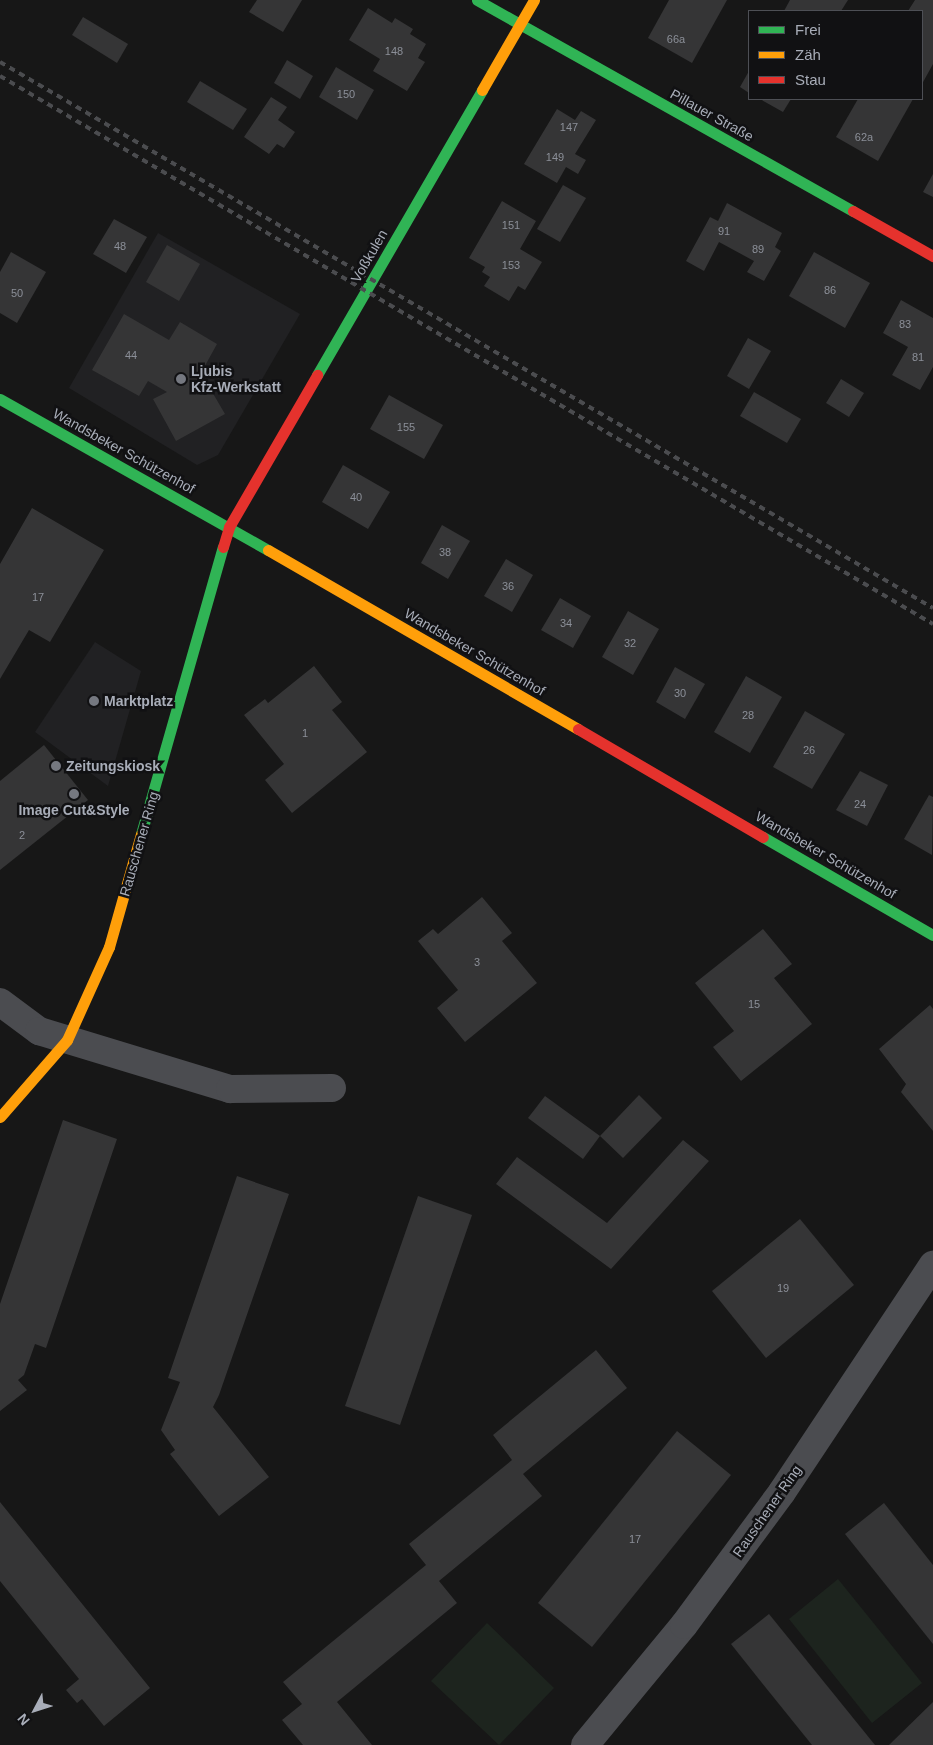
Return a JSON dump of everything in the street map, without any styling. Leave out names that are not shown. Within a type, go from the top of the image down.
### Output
[{"type":"street","name":"Pillauer Straße","points":[[477,0],[933,256]]},
{"type":"street","name":"Voßkulen","points":[[229,527],[534,0]]},
{"type":"street","name":"Wandsbeker Schützenhof","points":[[0,399],[229,527],[933,936]]},
{"type":"street","name":"Rauschener Ring","points":[[0,1117],[67,1040],[109,947],[229,527]]},
{"type":"street","points":[[0,1002],[39,1031],[230,1089],[332,1088]]},
{"type":"street","name":"Rauschener Ring","points":[[585,1745],[684,1625],[782,1492],[933,1265]]},
{"type":"shaded area","points":[[158,233],[300,314],[218,455],[197,465],[69,388]]},
{"type":"shaded area","name":"Marktplatz","points":[[95,642],[141,671],[108,786],[35,732]]},
{"type":"shaded area","points":[[838,1579],[922,1683],[872,1723],[789,1619]]},
{"type":"shaded area","points":[[487,1623],[554,1688],[499,1745],[431,1681]]},
{"type":"building","points":[[257,0],[302,0],[283,32],[249,12]]},
{"type":"building","points":[[669,0],[727,0],[692,63],[648,38]]},
{"type":"building","points":[[790,0],[848,0],[842,10],[785,10]]},
{"type":"building","points":[[915,0],[933,0],[933,64],[923,82],[923,10],[909,10]]},
{"type":"building","points":[[368,8],[392,23],[395,18],[413,29],[410,34],[426,44],[418,58],[425,62],[407,91],[373,71],[380,59],[349,40]]},
{"type":"building","points":[[83,17],[128,44],[117,63],[72,35]]},
{"type":"building","points":[[287,60],[313,76],[300,99],[274,83]]},
{"type":"building","points":[[336,67],[374,90],[357,120],[319,97]]},
{"type":"building","points":[[748,73],[748,92],[740,87]]},
{"type":"building","points":[[200,81],[247,109],[233,130],[187,102]]},
{"type":"building","points":[[271,97],[287,107],[278,120],[295,132],[284,148],[277,144],[269,154],[244,137]]},
{"type":"building","points":[[762,100],[790,100],[783,112]]},
{"type":"building","points":[[857,100],[912,100],[878,161],[836,137]]},
{"type":"building","points":[[557,109],[575,120],[581,111],[596,120],[575,154],[586,160],[578,174],[566,167],[557,183],[524,164]]},
{"type":"building","points":[[933,174],[933,197],[923,192]]},
{"type":"building","points":[[563,185],[586,198],[560,242],[537,229]]},
{"type":"building","points":[[502,201],[536,221],[520,249],[542,262],[525,290],[518,286],[509,301],[484,286],[490,277],[482,272],[485,267],[469,258]]},
{"type":"building","points":[[727,203],[782,233],[775,247],[781,251],[764,281],[747,272],[754,261],[719,242],[704,271],[686,261],[710,217],[718,221]]},
{"type":"building","points":[[114,219],[147,237],[126,273],[93,254]]},
{"type":"building","points":[[167,245],[200,264],[179,301],[146,282]]},
{"type":"building","points":[[11,252],[46,272],[17,323],[0,313],[0,272]]},
{"type":"building","points":[[814,252],[870,283],[845,328],[789,296]]},
{"type":"building","points":[[901,300],[933,318],[933,367],[920,390],[892,375],[908,347],[883,333]]},
{"type":"building","points":[[124,314],[169,340],[180,322],[217,344],[201,373],[225,414],[176,441],[153,399],[167,392],[148,381],[139,396],[92,370]]},
{"type":"building","points":[[748,338],[771,351],[749,389],[727,376]]},
{"type":"building","points":[[841,379],[864,393],[849,417],[826,403]]},
{"type":"building","points":[[754,392],[801,419],[787,443],[740,416]]},
{"type":"building","points":[[389,395],[443,425],[424,459],[370,429]]},
{"type":"building","points":[[343,465],[390,492],[368,529],[322,502]]},
{"type":"building","points":[[32,508],[104,550],[50,642],[29,630],[0,679],[0,564]]},
{"type":"building","points":[[442,525],[470,541],[448,579],[421,563]]},
{"type":"building","points":[[506,559],[533,575],[512,612],[484,596]]},
{"type":"building","points":[[560,598],[591,616],[573,648],[541,630]]},
{"type":"building","points":[[628,611],[659,629],[633,675],[602,657]]},
{"type":"building","points":[[314,666],[342,702],[332,710],[367,752],[292,813],[265,780],[284,764],[244,715],[265,699],[268,703]]},
{"type":"building","points":[[675,667],[705,684],[685,719],[656,702]]},
{"type":"building","points":[[746,676],[782,697],[750,753],[714,732]]},
{"type":"building","points":[[805,711],[845,734],[812,789],[773,767]]},
{"type":"building","points":[[44,745],[88,800],[0,870],[0,781]]},
{"type":"building","points":[[860,771],[888,785],[867,826],[836,810]]},
{"type":"building","points":[[929,795],[933,797],[932,855],[904,839]]},
{"type":"building","points":[[482,897],[512,933],[502,941],[537,983],[465,1042],[437,1008],[458,990],[418,941],[433,929],[438,934]]},
{"type":"building","points":[[763,929],[792,964],[774,978],[812,1024],[741,1081],[713,1047],[734,1031],[695,983]]},
{"type":"building","points":[[930,1005],[933,1009],[933,1131],[901,1092],[906,1084],[879,1049]]},
{"type":"building","points":[[639,1095],[662,1118],[623,1158],[600,1136]]},
{"type":"building","points":[[545,1096],[600,1136],[583,1159],[528,1118]]},
{"type":"building","points":[[63,1120],[117,1139],[46,1348],[35,1344],[24,1375],[18,1380],[27,1390],[0,1411],[0,1304]]},
{"type":"building","points":[[683,1140],[709,1161],[611,1269],[496,1184],[517,1157],[607,1223]]},
{"type":"building","points":[[237,1176],[289,1194],[219,1395],[213,1407],[269,1477],[219,1516],[170,1454],[175,1450],[161,1430],[180,1382],[168,1378]]},
{"type":"building","points":[[418,1196],[472,1215],[400,1425],[345,1406]]},
{"type":"building","points":[[800,1219],[854,1285],[766,1358],[712,1291]]},
{"type":"building","points":[[596,1350],[627,1388],[523,1474],[542,1496],[439,1581],[457,1603],[337,1702],[372,1745],[303,1745],[282,1720],[302,1704],[283,1682],[426,1565],[409,1544],[512,1460],[493,1435]]},
{"type":"building","points":[[677,1431],[731,1475],[592,1647],[538,1603]]},
{"type":"building","points":[[0,1502],[150,1688],[104,1726],[82,1699],[77,1703],[66,1690],[79,1679],[0,1581]]},
{"type":"building","points":[[884,1503],[933,1565],[933,1644],[845,1534]]},
{"type":"building","points":[[769,1614],[875,1745],[812,1745],[731,1644]]},
{"type":"building","points":[[933,1702],[933,1745],[889,1745]]},
{"type":"railway","points":[[0,62],[933,608]]},
{"type":"railway","points":[[0,76],[933,624]]},
{"type":"traffic: fast","points":[[477,0],[853,211]]},
{"type":"traffic: fast","points":[[317,375],[482,90]]},
{"type":"traffic: fast","points":[[0,399],[268,550]]},
{"type":"traffic: fast","points":[[141,834],[223,547]]},
{"type":"traffic: fast","points":[[763,837],[933,935]]},
{"type":"traffic: slow","points":[[482,90],[534,0]]},
{"type":"traffic: slow","points":[[268,550],[578,729]]},
{"type":"traffic: slow","points":[[0,1117],[67,1040],[109,947],[141,834]]},
{"type":"traffic: jam","points":[[853,211],[933,256]]},
{"type":"traffic: jam","points":[[223,547],[229,527],[317,375]]},
{"type":"traffic: jam","points":[[578,729],[763,837]]},
{"type":"place","name":"Ljubis Kfz-Werkstatt","points":[[181,379]]},
{"type":"place","name":"Marktplatz","points":[[94,701]]},
{"type":"place","name":"Zeitungskiosk","points":[[56,766]]},
{"type":"place","name":"Image Cut&Style","points":[[74,794]]}]
